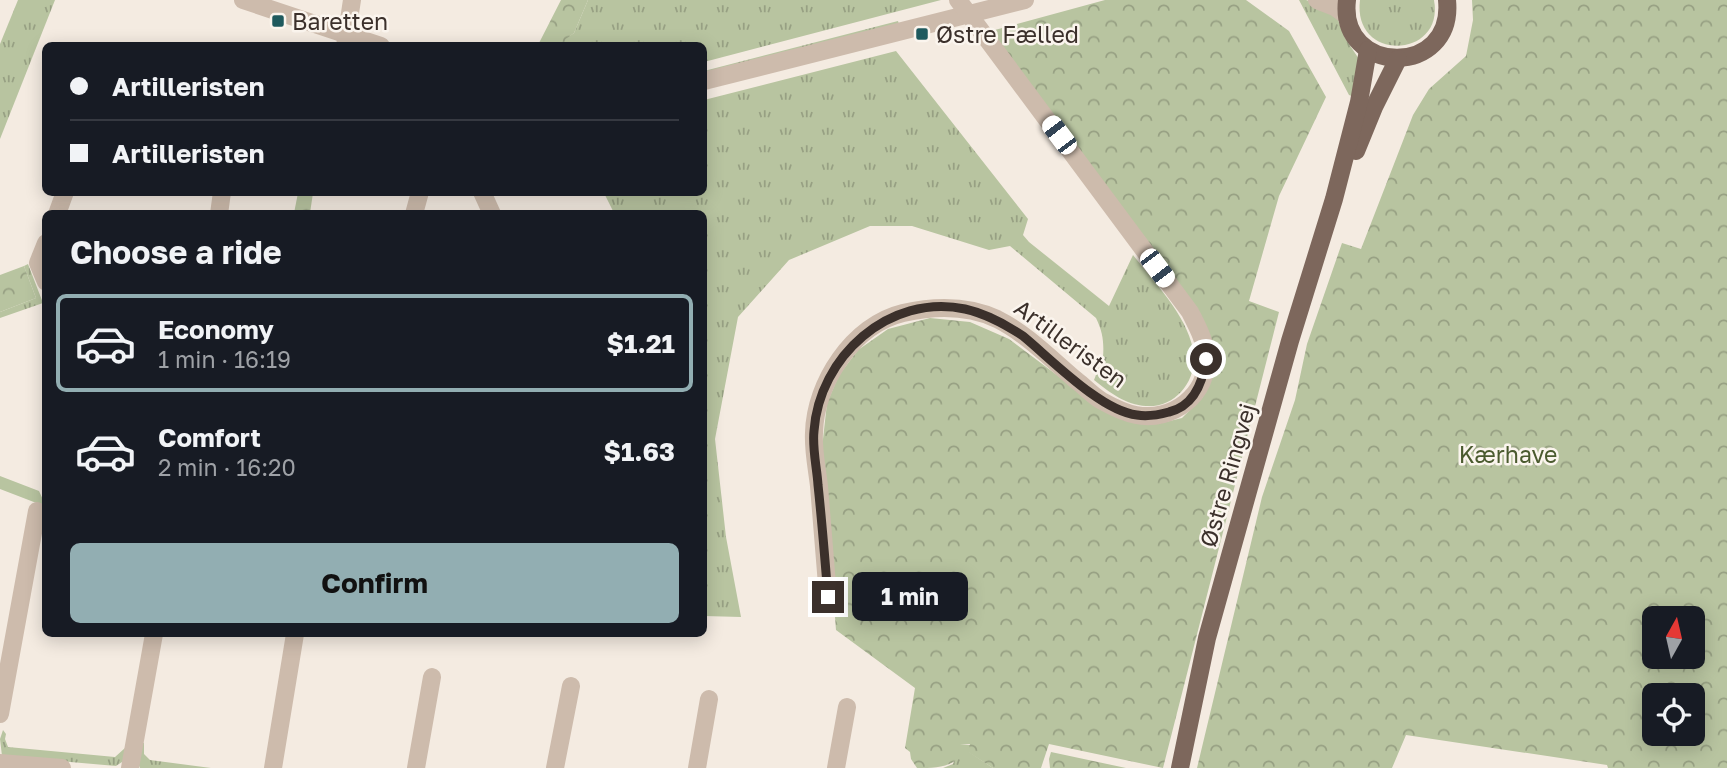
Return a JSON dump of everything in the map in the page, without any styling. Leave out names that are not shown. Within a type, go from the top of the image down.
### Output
[{"type":"main road","points":[[1347,8],[1357,39],[1368,50],[1382,57],[1398,59],[1421,53],[1435,41],[1445,26],[1447,0]]},
{"type":"main road","name":"Østre Ringvej","points":[[1180,768],[1208,638],[1233,541],[1334,199],[1359,102],[1368,50]]},
{"type":"main road","name":"Østre Ringvej","points":[[1334,199],[1398,59]]},
{"type":"street","points":[[243,0],[346,40],[352,0]]},
{"type":"street","name":"Artilleristen","points":[[828,597],[814,432],[822,392],[838,362],[861,335],[894,316],[928,307],[963,309],[996,319],[1023,336],[1100,400],[1134,415],[1154,416],[1177,410],[1194,397],[1203,378],[1206,359],[1203,339],[1190,312],[958,0]]},
{"type":"street","points":[[707,80],[1025,0]]},
{"type":"street","points":[[1317,0],[1335,7],[1347,8]]},
{"type":"street","points":[[42,253],[38,263],[42,272]]},
{"type":"street","points":[[0,715],[37,511]]},
{"type":"street","points":[[130,768],[153,637]]},
{"type":"street","points":[[273,768],[295,637]]},
{"type":"street","points":[[416,768],[432,677]]},
{"type":"street","points":[[555,768],[570,685]]},
{"type":"street","points":[[697,768],[709,699]]},
{"type":"street","points":[[836,768],[847,708]]},
{"type":"street","points":[[0,763],[62,768]]},
{"type":"green space","points":[[18,0],[55,0],[0,139],[0,44]]},
{"type":"green space","points":[[561,0],[588,0],[574,33],[565,42],[540,42]]},
{"type":"green space","points":[[588,0],[941,0],[707,61],[707,42],[565,42],[574,33]]},
{"type":"green space","points":[[1105,0],[1246,0],[1289,31],[1326,97],[1279,196],[1249,301],[1279,312],[1163,768],[1049,744],[1041,768],[993,768],[968,752],[970,744],[960,745],[960,757],[951,763],[917,768],[910,752],[905,748],[915,688],[836,630],[822,448],[827,403],[839,375],[858,350],[888,329],[930,318],[970,322],[1009,339],[1090,400],[1128,421],[1157,424],[1182,418],[1203,397],[1208,334],[991,31]]},
{"type":"green space","points":[[1299,0],[1326,7],[1338,20],[1345,38],[1359,59],[1354,97],[1349,95]]},
{"type":"green space","points":[[1360,0],[1434,0],[1434,20],[1426,34],[1413,43],[1398,46],[1383,43],[1370,35],[1361,21]]},
{"type":"green space","name":"Kærhave","points":[[1472,0],[1727,0],[1727,768],[1608,768],[1607,765],[1406,735],[1392,768],[1197,768],[1262,497],[1295,400],[1307,344],[1342,243],[1361,249],[1413,115],[1429,89],[1466,56],[1473,20]]},
{"type":"green space","points":[[898,21],[899,24],[707,73],[707,70]]},
{"type":"green space","points":[[896,51],[1028,219],[1023,235],[1029,242],[1109,306],[1133,255],[1184,323],[1194,360],[1189,380],[1176,396],[1167,402],[1146,406],[1125,400],[1094,380],[1099,367],[1102,368],[1103,355],[1102,337],[1096,318],[1010,246],[989,250],[912,226],[870,226],[789,260],[738,317],[715,439],[726,537],[741,617],[707,616],[707,210],[612,210],[606,196],[707,196],[707,99]]},
{"type":"green space","points":[[297,196],[313,196],[310,210],[295,210]]},
{"type":"green space","points":[[28,264],[42,303],[0,318],[0,312],[36,298],[24,266]]},
{"type":"green space","points":[[24,266],[36,298],[0,312],[0,275]]},
{"type":"green space","points":[[0,476],[39,491],[42,508],[39,504],[0,489]]},
{"type":"green space","points":[[3,730],[8,747],[115,757],[125,748],[125,760],[116,766],[2,756],[0,739]]},
{"type":"green space","points":[[141,742],[144,743],[144,754],[150,760],[211,768],[140,768],[138,763]]},
{"type":"green space","points":[[960,745],[971,745],[969,752],[993,768],[943,768],[953,764]]},
{"type":"green space","points":[[1051,752],[1126,768],[1050,768]]},
{"type":"place","name":"Baretten","points":[[278,21]]},
{"type":"place","name":"Østre Fælled","points":[[922,34]]},
{"type":"route","points":[[828,597],[814,432],[822,392],[838,362],[861,335],[894,316],[928,307],[963,309],[996,319],[1010,327],[1100,400],[1134,415],[1154,416],[1177,410],[1194,397],[1203,378],[1206,359]]}]
